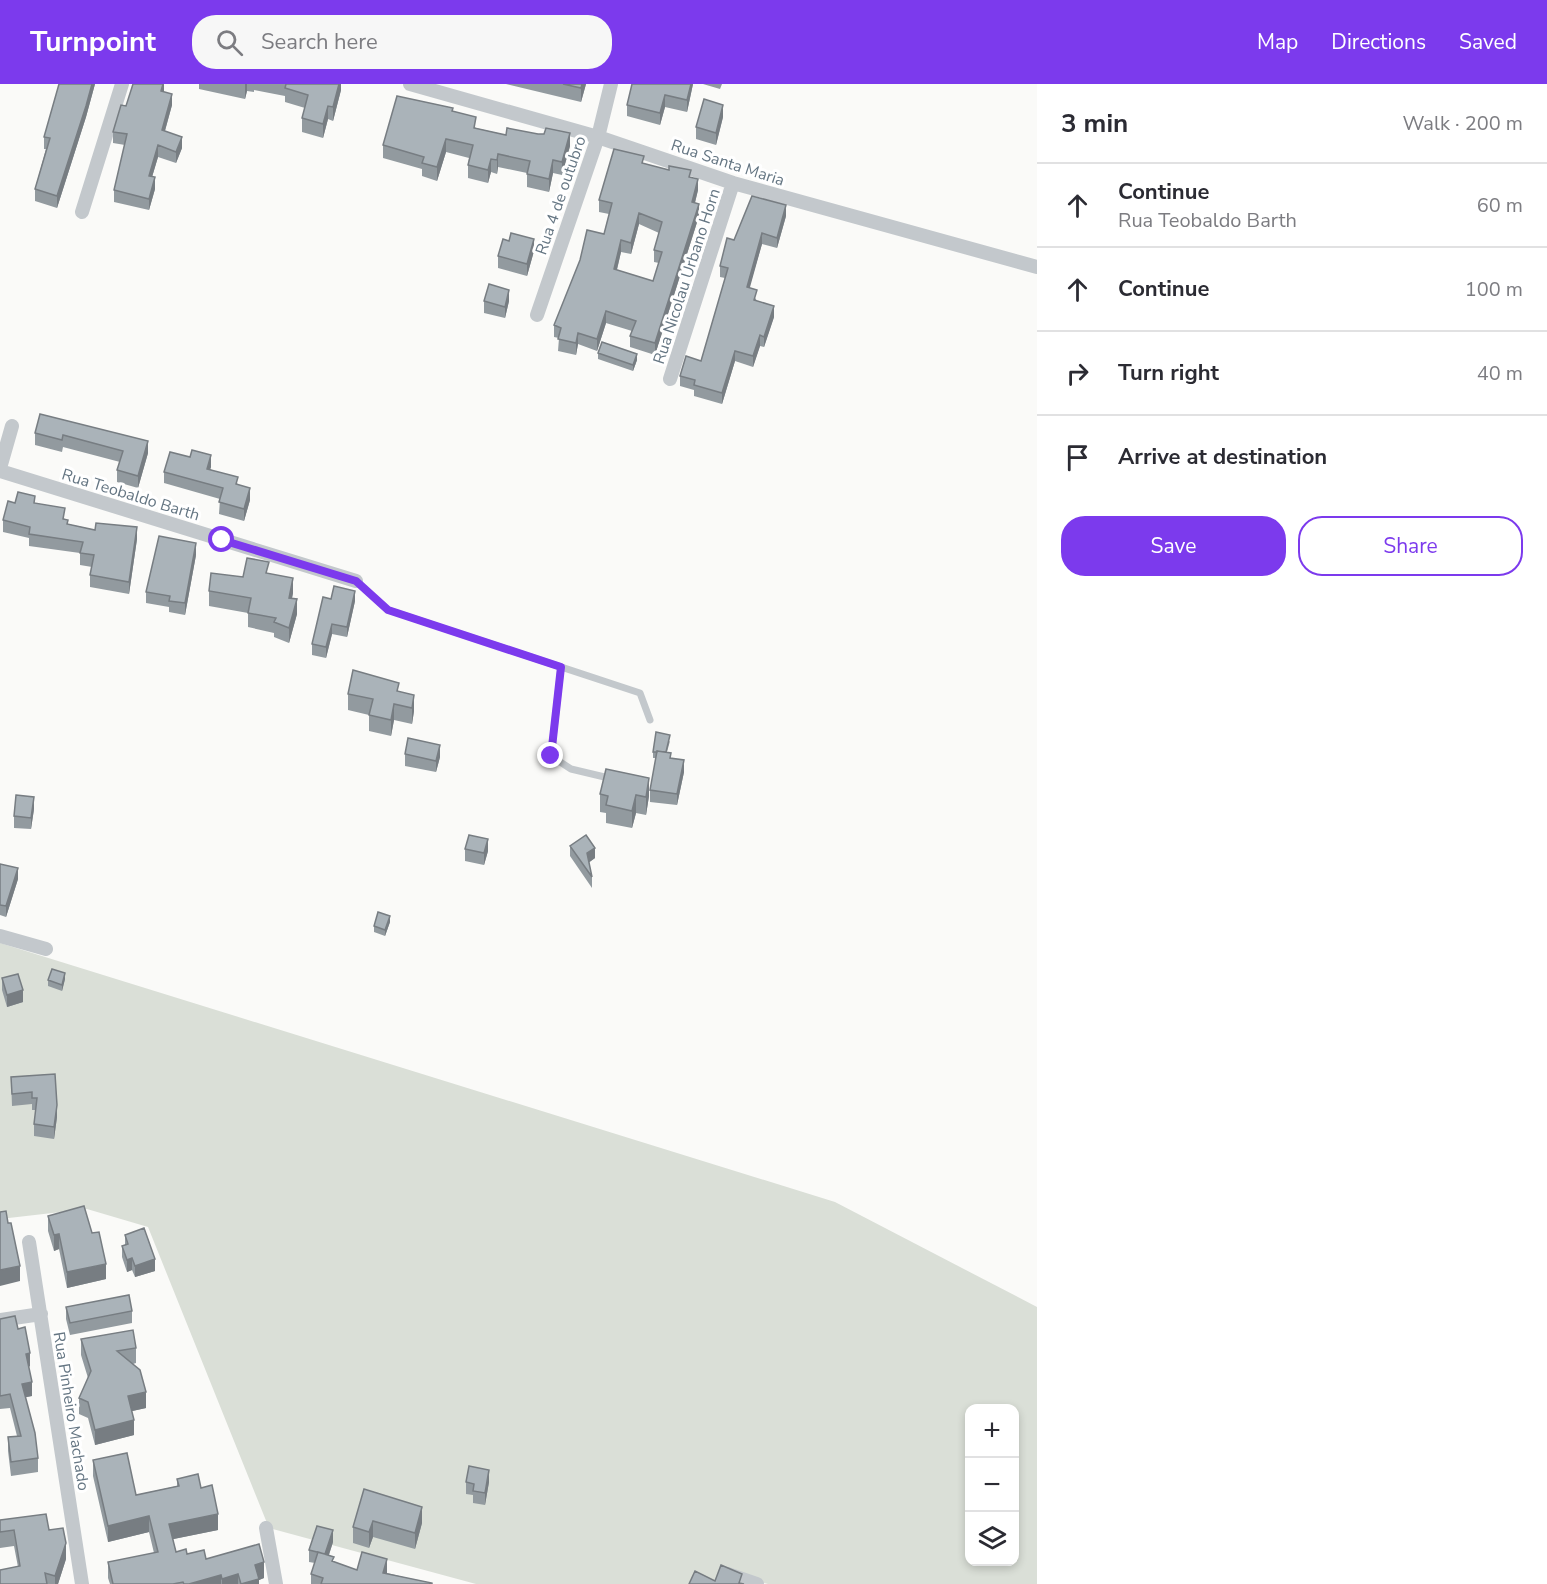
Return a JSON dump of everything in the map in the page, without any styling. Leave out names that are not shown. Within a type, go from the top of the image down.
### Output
[{"type":"street","points":[[82,212],[122,84]]},
{"type":"street","name":"Rua Santa Maria","points":[[410,84],[598,136],[733,183],[1037,267]]},
{"type":"street","name":"Rua 4 de outubro","points":[[537,315],[598,136],[611,84]]},
{"type":"street","name":"Rua Nicolau Urbano Horn","points":[[670,379],[733,183]]},
{"type":"street","points":[[0,469],[12,426]]},
{"type":"street","name":"Rua Teobaldo Barth","points":[[0,469],[356,581]]},
{"type":"street","points":[[0,936],[46,949]]},
{"type":"street","name":"Rua Pinheiro Machado","points":[[30,1242],[82,1584]]},
{"type":"street","points":[[0,1320],[41,1314]]},
{"type":"street","points":[[266,1528],[276,1584]]},
{"type":"street","points":[[728,1574],[757,1584]]},
{"type":"lane","points":[[356,581],[388,610],[640,693],[650,720]]},
{"type":"lane","points":[[561,667],[551,756],[571,769],[622,782]]},
{"type":"shaded area","points":[[0,943],[835,1202],[1037,1307],[1037,1584],[768,1584],[729,1574],[709,1584],[476,1584],[269,1528],[148,1227],[87,1209],[0,1219]]},
{"type":"building","points":[[59,84],[92,84],[57,196],[35,189],[50,138],[44,137]]},
{"type":"building","points":[[133,84],[163,84],[161,91],[172,94],[162,130],[182,137],[176,152],[158,145],[149,176],[155,177],[149,199],[114,190],[127,134],[113,132],[121,105],[126,106]]},
{"type":"building","points":[[286,84],[339,84],[333,107],[328,106],[323,124],[302,118],[308,95],[285,88]]},
{"type":"building","points":[[563,84],[582,84],[581,88]]},
{"type":"building","points":[[632,84],[691,84],[687,100],[665,95],[660,113],[627,105]]},
{"type":"building","points":[[397,96],[453,108],[452,111],[476,117],[474,128],[506,135],[507,128],[538,134],[544,134],[546,128],[570,133],[562,162],[553,160],[549,179],[527,174],[530,161],[498,154],[497,160],[491,159],[488,170],[468,165],[473,145],[446,139],[437,167],[422,163],[424,157],[383,145]]},
{"type":"building","points":[[704,99],[723,105],[716,133],[696,127]]},
{"type":"building","points":[[614,149],[644,156],[642,163],[669,170],[669,166],[691,170],[689,177],[698,179],[692,202],[699,204],[655,343],[630,336],[636,321],[606,311],[597,339],[578,333],[576,343],[558,339],[561,328],[554,325],[580,260],[587,230],[604,234],[612,203],[599,200]],"holes":[[[639,213],[662,222],[654,250],[662,252],[653,281],[614,269],[621,240],[631,243]]]},
{"type":"building","points":[[752,196],[786,205],[777,238],[762,233],[747,287],[757,290],[754,300],[774,306],[764,337],[760,335],[753,356],[735,351],[722,393],[694,385],[695,380],[680,376],[686,356],[701,361],[728,268],[720,266],[727,238],[734,240]]},
{"type":"building","points":[[511,233],[534,239],[527,264],[498,256],[503,239],[509,241]]},
{"type":"building","points":[[489,284],[509,290],[505,307],[484,301]]},
{"type":"building","points":[[602,342],[637,354],[633,365],[598,353]]},
{"type":"building","points":[[40,414],[148,441],[138,476],[117,470],[123,451],[63,435],[62,440],[35,433]]},
{"type":"building","points":[[192,450],[211,455],[207,469],[238,477],[236,484],[250,488],[244,509],[219,502],[223,488],[164,472],[170,452],[190,457]]},
{"type":"building","points":[[18,492],[35,496],[34,503],[65,508],[63,519],[68,520],[67,524],[95,530],[96,523],[137,527],[129,582],[90,575],[94,555],[80,553],[83,542],[29,534],[30,527],[3,520],[8,501],[15,503]]},
{"type":"building","points":[[159,536],[196,543],[185,603],[169,601],[170,596],[146,592]]},
{"type":"building","points":[[247,558],[269,562],[266,573],[293,578],[289,598],[297,599],[289,628],[274,622],[276,618],[248,613],[251,598],[209,591],[211,573],[243,577]]},
{"type":"building","points":[[334,586],[355,591],[347,627],[332,624],[326,647],[312,644],[323,597],[331,599]]},
{"type":"building","points":[[353,670],[399,683],[397,691],[414,695],[412,708],[394,704],[391,720],[369,715],[373,699],[348,694]]},
{"type":"building","points":[[656,732],[670,735],[666,752],[653,752]]},
{"type":"building","points":[[408,738],[440,745],[436,761],[405,754]]},
{"type":"building","points":[[657,751],[671,753],[670,758],[684,760],[677,794],[650,790]]},
{"type":"building","points":[[606,769],[649,778],[646,797],[636,795],[632,811],[606,805],[608,796],[600,794]]},
{"type":"building","points":[[16,795],[34,797],[31,818],[14,816]]},
{"type":"building","points":[[469,835],[488,839],[484,853],[465,849]]},
{"type":"building","points":[[586,835],[595,848],[587,853],[592,877],[570,846]]},
{"type":"building","points":[[0,864],[18,868],[6,906],[0,905]]},
{"type":"building","points":[[378,912],[390,916],[385,930],[374,926]]},
{"type":"building","points":[[52,969],[65,973],[62,985],[48,980]]},
{"type":"building","points":[[18,974],[23,990],[7,995],[2,978]]},
{"type":"building","points":[[55,1074],[57,1105],[54,1127],[34,1124],[37,1098],[32,1098],[32,1092],[12,1094],[11,1077]]},
{"type":"building","points":[[84,1206],[92,1233],[99,1232],[106,1264],[67,1272],[59,1234],[54,1235],[48,1216]]},
{"type":"building","points":[[6,1211],[8,1223],[11,1223],[20,1266],[0,1270],[0,1212]]},
{"type":"building","points":[[144,1228],[155,1259],[135,1266],[132,1258],[127,1260],[122,1246],[128,1244],[125,1235]]},
{"type":"building","points":[[129,1295],[132,1311],[70,1323],[66,1307]]},
{"type":"building","points":[[15,1316],[18,1329],[25,1327],[30,1353],[26,1354],[32,1382],[22,1384],[35,1433],[38,1458],[11,1462],[8,1437],[21,1436],[10,1394],[0,1396],[0,1319]]},
{"type":"building","points":[[133,1330],[136,1348],[117,1351],[140,1370],[146,1392],[128,1396],[134,1420],[95,1430],[88,1402],[79,1398],[91,1371],[81,1339]]},
{"type":"building","points":[[127,1453],[136,1495],[179,1486],[177,1479],[198,1474],[201,1488],[212,1485],[218,1514],[169,1524],[176,1552],[186,1549],[187,1554],[204,1550],[206,1559],[259,1544],[264,1562],[255,1565],[259,1579],[241,1584],[238,1574],[222,1579],[221,1575],[189,1584],[183,1582],[113,1584],[108,1562],[158,1552],[149,1516],[108,1526],[93,1460]]},
{"type":"building","points":[[469,1466],[489,1470],[485,1493],[473,1491],[474,1484],[466,1482]]},
{"type":"building","points":[[364,1489],[422,1507],[415,1533],[373,1521],[369,1532],[353,1527]]},
{"type":"building","points":[[46,1514],[49,1530],[63,1528],[66,1543],[55,1576],[45,1573],[47,1584],[0,1584],[0,1570],[20,1566],[14,1530],[0,1532],[0,1520]]},
{"type":"building","points":[[317,1526],[333,1530],[325,1554],[309,1550]]},
{"type":"building","points":[[318,1552],[334,1557],[332,1561],[357,1570],[362,1552],[387,1559],[383,1573],[432,1584],[321,1584],[323,1578],[311,1574]]},
{"type":"building","points":[[721,1565],[742,1574],[739,1583],[744,1584],[689,1584],[695,1571],[715,1581]]},
{"type":"route","points":[[222,540],[356,581],[388,610],[561,667],[551,756]]}]
